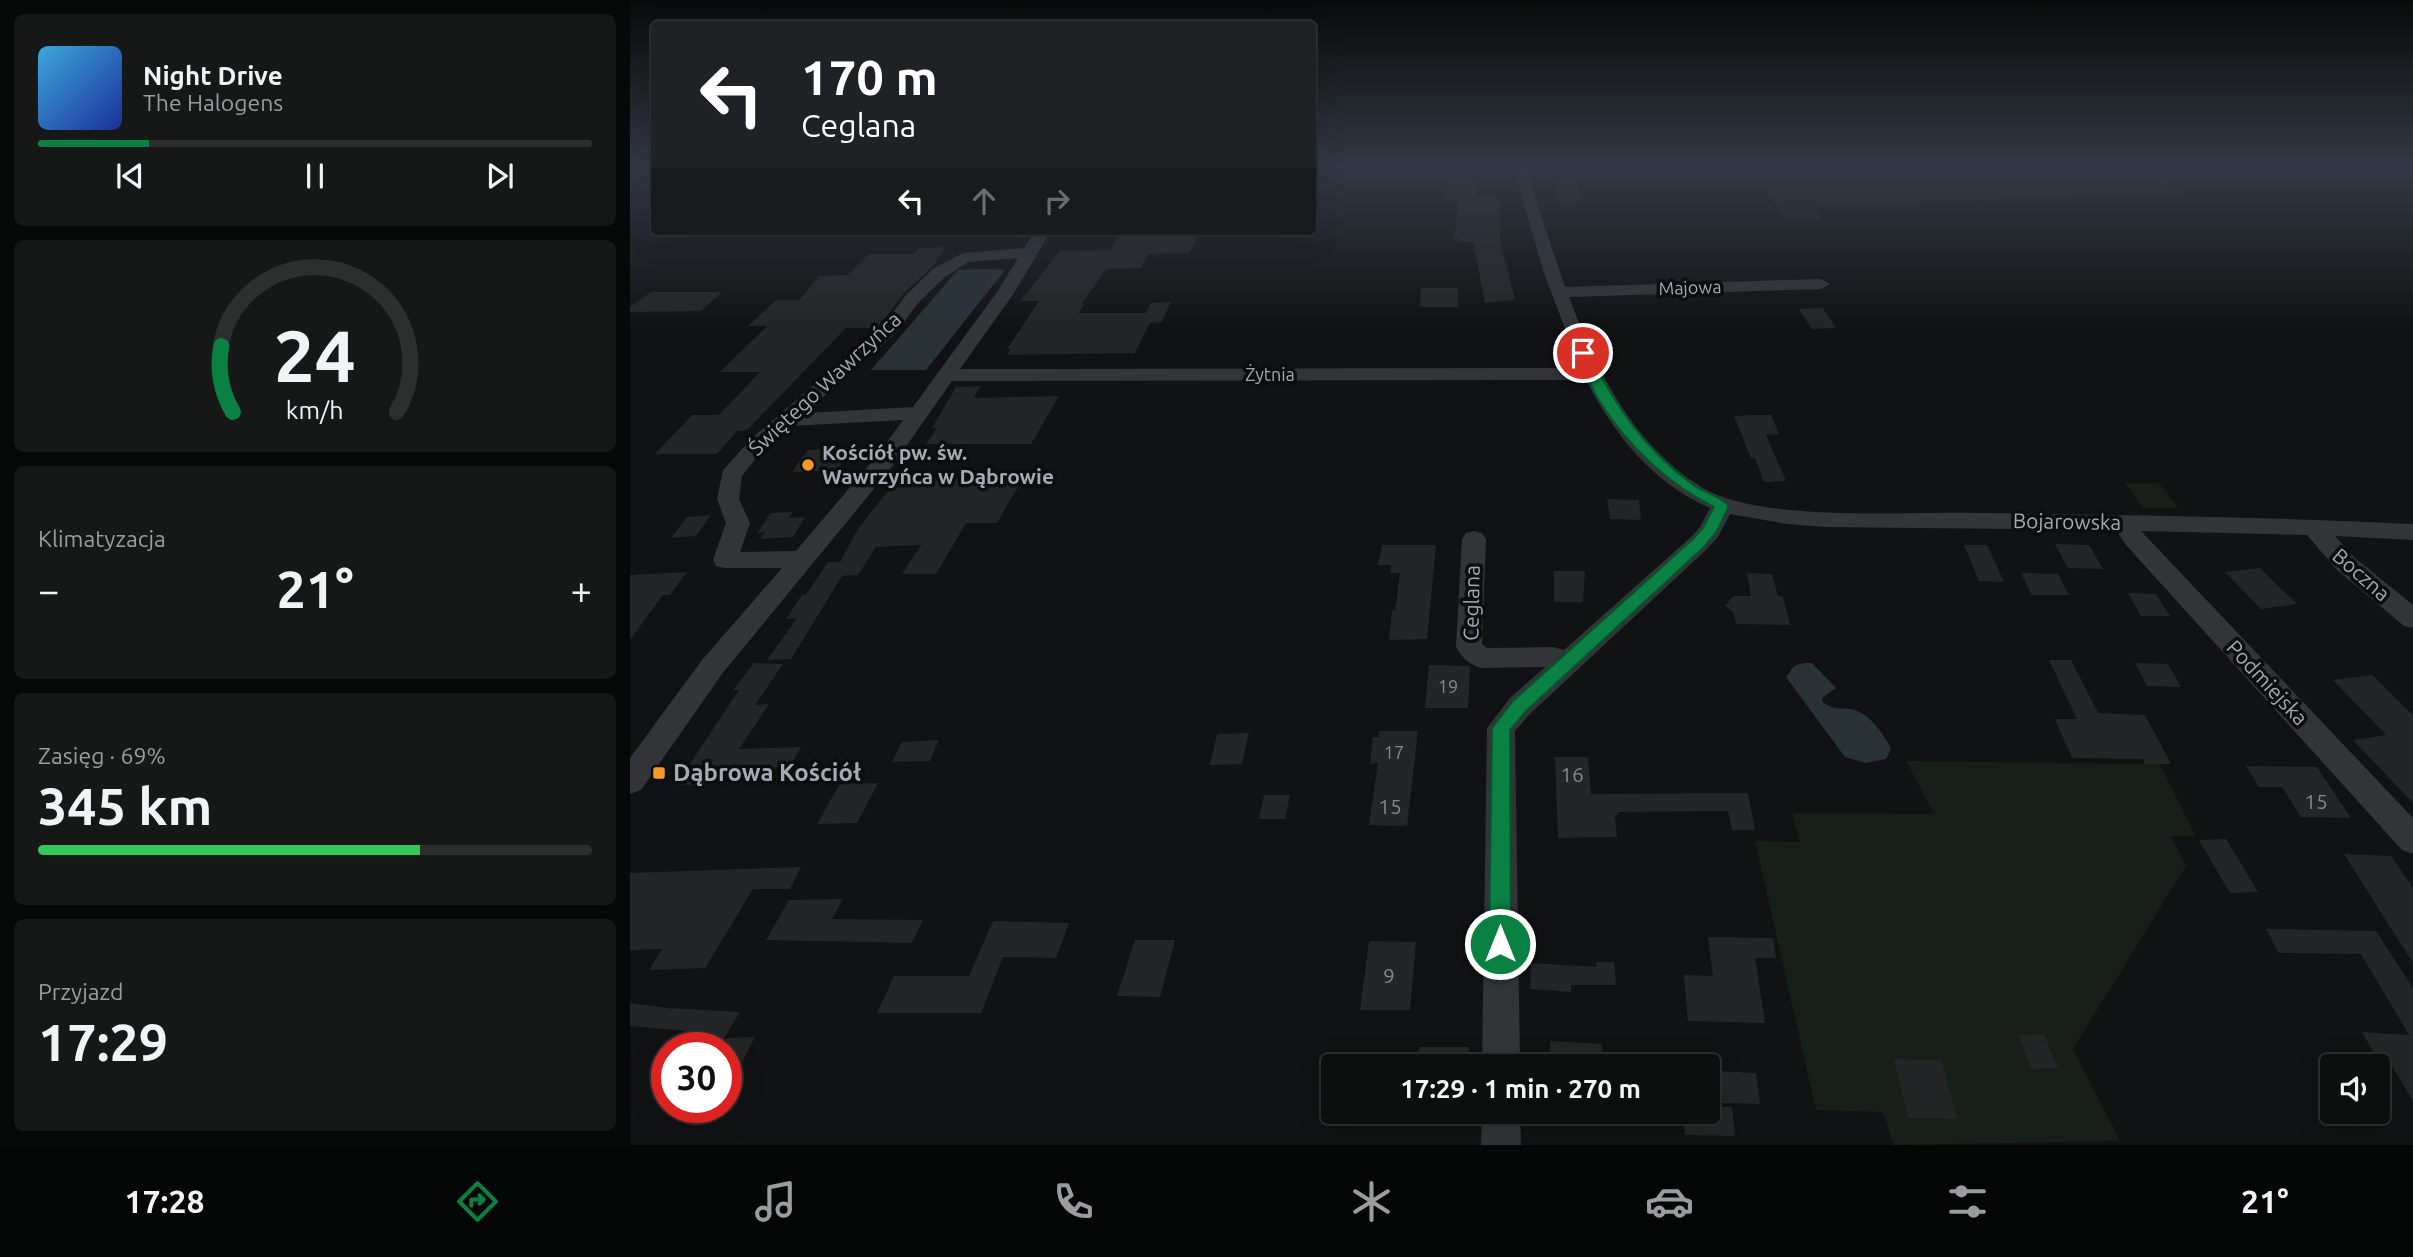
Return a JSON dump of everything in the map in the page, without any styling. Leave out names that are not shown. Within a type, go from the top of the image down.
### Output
[{"type":"street","points":[[1501,1054],[1499,739],[1506,720],[1699,543],[1710,531],[1722,506],[1688,488],[1652,457],[1606,400],[1591,374],[1533,220]]},
{"type":"street","points":[[630,781],[712,667],[883,463],[949,375],[1040,235]]},
{"type":"street","name":"Świętego Wawrzyńca","points":[[801,559],[725,560],[738,523],[729,499],[731,475],[758,443],[890,329],[912,299],[939,273],[963,258],[1029,253]]},
{"type":"street","name":"Majowa","points":[[1559,292],[1821,284]]},
{"type":"street","name":"Żytnia","points":[[949,375],[1591,374]]},
{"type":"street","points":[[785,420],[919,412]]},
{"type":"street","name":"Bojarowska","points":[[1722,506],[1808,516],[2313,527],[2413,532]]},
{"type":"street","name":"Podmiejska","points":[[2123,523],[2134,539],[2413,840]]},
{"type":"street","name":"Boczna","points":[[2313,527],[2345,563],[2413,619]]},
{"type":"street","name":"Ceglana","points":[[1474,539],[1469,647],[1472,653],[1480,658],[1553,657],[1567,664]]},
{"type":"street","points":[[1501,1124],[1501,1145]]},
{"type":"shaded area","points":[[1784,220],[1822,221],[1786,223]]},
{"type":"shaded area","points":[[958,270],[1005,270],[926,370],[871,370]]},
{"type":"shaded area","points":[[2125,483],[2159,483],[2178,508],[2143,508]]},
{"type":"shaded area","points":[[1812,663],[1836,688],[1822,698],[1823,702],[1833,707],[1857,711],[1875,724],[1891,749],[1886,759],[1865,763],[1845,757],[1786,677],[1794,666]]},
{"type":"shaded area","points":[[1906,761],[2160,764],[2196,836],[2171,836],[2186,866],[2073,1049],[2120,1141],[1894,1145],[1883,1112],[1816,1110],[1755,841],[1800,842],[1792,813],[1934,814]]},
{"type":"building","points":[[1456,220],[1500,220],[1500,240],[1515,300],[1485,303],[1473,242],[1458,242],[1458,239],[1454,239]]},
{"type":"building","points":[[1119,235],[1200,235],[1189,253],[1149,254],[1141,268],[1106,269],[1082,304],[1079,313],[1146,313],[1151,303],[1171,302],[1162,322],[1150,323],[1135,353],[1007,355],[1011,349],[1007,349],[1039,301],[1020,301],[1060,251],[1110,250]]},
{"type":"building","points":[[946,247],[932,267],[904,293],[877,328],[846,328],[747,430],[737,431],[717,454],[655,454],[692,415],[719,415],[760,372],[720,372],[767,326],[748,326],[776,300],[799,300],[819,276],[848,275],[869,254],[914,254],[919,248]]},
{"type":"building","points":[[1421,288],[1458,288],[1458,307],[1420,307]]},
{"type":"building","points":[[651,292],[722,292],[701,311],[630,312],[630,307]]},
{"type":"building","points":[[1823,308],[1836,328],[1812,329],[1799,309]]},
{"type":"building","points":[[981,386],[974,398],[1059,396],[1031,444],[926,444],[937,428],[932,428],[956,387]]},
{"type":"building","points":[[1771,415],[1779,434],[1766,435],[1786,481],[1764,482],[1734,416]]},
{"type":"building","name":"Kościół pw. św. Wawrzyńca w Dąbrowie","points":[[853,447],[838,470],[792,472],[808,450]]},
{"type":"building","points":[[898,478],[1023,478],[997,523],[966,523],[936,574],[902,574],[921,545],[876,547],[858,575],[842,576],[791,659],[767,660],[797,618],[786,619],[802,595],[806,595],[828,562],[840,562],[858,529]]},
{"type":"building","points":[[1607,499],[1639,500],[1641,520],[1610,519]]},
{"type":"building","points":[[793,512],[789,518],[805,517],[793,537],[760,539],[765,532],[757,533],[771,513]]},
{"type":"building","points":[[711,515],[696,536],[671,538],[687,517]]},
{"type":"building","points":[[2055,544],[2089,545],[2103,569],[2068,568]]},
{"type":"building","points":[[1382,545],[1436,545],[1427,639],[1389,640],[1400,573],[1390,573],[1391,565],[1378,565]]},
{"type":"building","points":[[1964,545],[1987,545],[2004,582],[1979,581]]},
{"type":"building","points":[[2260,568],[2297,604],[2261,609],[2225,572]]},
{"type":"building","points":[[1554,571],[1585,571],[1583,602],[1554,602]]},
{"type":"building","points":[[687,572],[670,595],[663,595],[630,640],[630,575]]},
{"type":"building","points":[[1747,573],[1772,574],[1778,596],[1783,597],[1790,625],[1736,624],[1733,612],[1725,606],[1733,596],[1751,596]]},
{"type":"building","points":[[2021,573],[2058,574],[2069,595],[2032,595]]},
{"type":"building","points":[[2128,593],[2156,594],[2170,616],[2141,616]]},
{"type":"building","points":[[2049,660],[2071,660],[2098,713],[2145,715],[2171,764],[2145,764],[2143,759],[2072,758],[2055,719],[2077,719]]},
{"type":"building","points":[[754,663],[783,664],[755,705],[769,704],[739,749],[801,747],[789,767],[724,770],[715,784],[676,785],[739,690],[733,690]]},
{"type":"building","points":[[2135,663],[2168,664],[2181,687],[2147,686]]},
{"type":"building","points":[[1429,665],[1470,666],[1468,708],[1425,708]]},
{"type":"building","points":[[2372,675],[2413,715],[2413,803],[2353,740],[2386,735],[2333,680]]},
{"type":"building","points":[[1379,731],[1418,731],[1407,826],[1369,825],[1378,763],[1370,764],[1373,737],[1379,737]]},
{"type":"building","points":[[1249,733],[1242,764],[1210,765],[1217,734]]},
{"type":"building","points":[[939,740],[930,761],[892,762],[902,742]]},
{"type":"building","points":[[1555,757],[1588,757],[1591,794],[1748,793],[1755,830],[1732,830],[1728,811],[1618,812],[1618,815],[1615,815],[1617,837],[1558,838]]},
{"type":"building","points":[[2246,766],[2317,767],[2351,818],[2301,817],[2282,787],[2259,787]]},
{"type":"building","points":[[878,783],[857,823],[817,824],[840,784]]},
{"type":"building","points":[[1264,795],[1290,795],[1285,819],[1259,819]]},
{"type":"building","points":[[2226,839],[2258,892],[2230,893],[2199,840]]},
{"type":"building","points":[[2344,854],[2391,856],[2413,888],[2413,963]]},
{"type":"building","points":[[801,867],[790,889],[753,889],[705,968],[649,970],[662,949],[630,950],[630,873]]},
{"type":"building","points":[[843,899],[832,919],[923,920],[912,943],[766,940],[789,900]]},
{"type":"building","points":[[993,921],[1069,923],[1056,958],[1003,957],[981,1013],[877,1013],[894,976],[969,976]]},
{"type":"building","points":[[2266,929],[2376,931],[2413,988],[2413,1101],[2390,1063],[2390,1054],[2374,1054],[2362,1032],[2409,1035],[2361,954],[2279,953]]},
{"type":"building","points":[[1708,937],[1773,938],[1776,958],[1755,958],[1765,1023],[1688,1021],[1684,975],[1713,976]]},
{"type":"building","points":[[1135,940],[1175,940],[1160,997],[1117,996]]},
{"type":"building","points":[[1369,941],[1416,942],[1410,1010],[1360,1010]]},
{"type":"building","points":[[1596,962],[1614,962],[1616,985],[1571,985],[1571,992],[1530,989],[1531,963],[1597,967]]},
{"type":"building","points":[[630,1003],[740,1012],[728,1032],[630,1026]]},
{"type":"building","points":[[2044,1034],[2058,1068],[2031,1069],[2018,1035]]},
{"type":"building","points":[[742,1037],[755,1037],[742,1062]]},
{"type":"building","points":[[1550,1041],[1602,1044],[1602,1054],[1550,1054]]},
{"type":"building","points":[[1419,1047],[1469,1047],[1469,1054],[1419,1054]]},
{"type":"building","points":[[1894,1059],[1941,1060],[1957,1119],[1908,1118]]},
{"type":"building","points":[[1720,1071],[1756,1073],[1760,1104],[1721,1103]]},
{"type":"building","points":[[1720,1107],[1732,1107],[1735,1136],[1685,1135],[1684,1124],[1720,1124]]},
{"type":"place","name":"Kościół pw. św. Wawrzyńca w Dąbrowie","points":[[808,465]]},
{"type":"place","name":"Dąbrowa Kościół","points":[[659,773]]},
{"type":"route","points":[[1500,944],[1501,728],[1520,706],[1699,543],[1710,531],[1722,506],[1688,488],[1663,468],[1637,441],[1598,387],[1583,353]]}]
